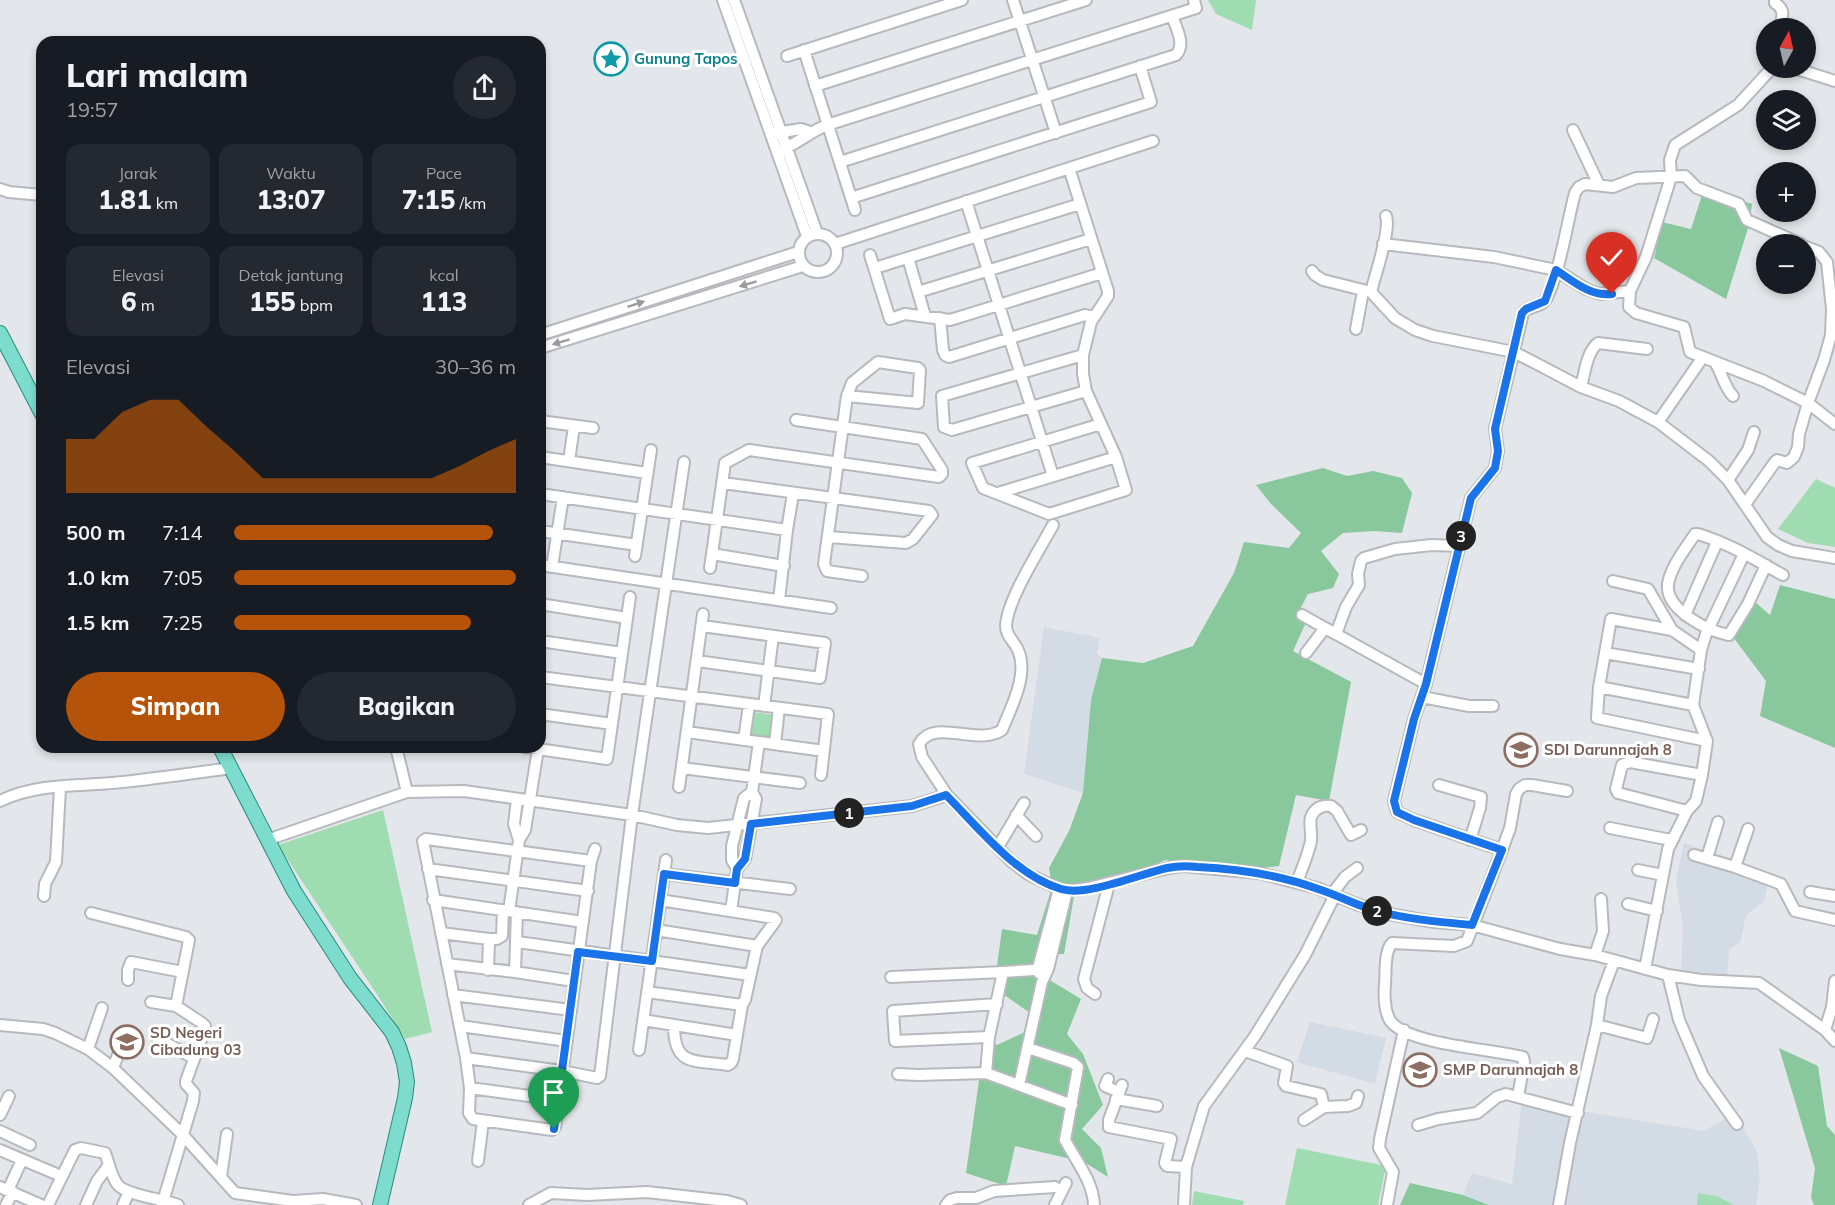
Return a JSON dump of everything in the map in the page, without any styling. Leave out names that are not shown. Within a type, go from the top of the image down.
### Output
[{"type":"main road","points":[[0,333],[36,401]]},
{"type":"main road","points":[[223,753],[294,891],[330,948],[392,1032],[399,1047],[407,1082],[380,1205]]},
{"type":"street","points":[[723,0],[776,133]]},
{"type":"street","points":[[734,0],[781,150],[812,235]]},
{"type":"street","points":[[787,56],[962,0]]},
{"type":"street","points":[[1013,0],[1056,133]]},
{"type":"street","points":[[815,86],[1086,0]]},
{"type":"street","points":[[781,150],[804,140],[810,132],[827,125],[1196,8],[1194,0]]},
{"type":"street","points":[[1775,0],[1784,14],[1783,18]]},
{"type":"street","points":[[840,162],[1176,55],[1181,50],[1181,44],[1172,16]]},
{"type":"street","points":[[804,50],[855,210]]},
{"type":"street","points":[[851,198],[1151,102],[1140,66]]},
{"type":"street","points":[[1816,75],[1835,81]]},
{"type":"street","points":[[1763,78],[1738,105],[1675,145],[1670,160],[1671,177],[1646,257],[1630,291],[1629,307],[1632,311],[1684,327],[1689,350],[1764,381],[1808,403],[1835,424]]},
{"type":"street","points":[[776,133],[801,129],[810,132]]},
{"type":"street","points":[[1573,130],[1599,185]]},
{"type":"street","points":[[835,244],[1153,141]]},
{"type":"street","points":[[1069,168],[1108,291],[1108,296],[1091,322],[1083,355],[1086,391],[1101,424],[1116,457],[1126,486],[1124,492],[1049,514],[983,488],[972,463],[1101,424]]},
{"type":"street","points":[[1502,850],[1414,820],[1399,813],[1395,809],[1394,801],[1414,719],[1426,684],[1471,498],[1495,468],[1498,451],[1495,429],[1524,310],[1545,301],[1556,270],[1575,193],[1583,185],[1613,187],[1636,178],[1685,176],[1697,188],[1739,204],[1747,220],[1778,234]]},
{"type":"street","points":[[0,189],[36,194]]},
{"type":"street","points":[[966,201],[1053,476]]},
{"type":"street","points":[[874,268],[1080,204]]},
{"type":"street","points":[[1356,328],[1383,244],[1388,222],[1386,216]]},
{"type":"street","points":[[812,235],[831,238],[837,251],[832,266],[818,273],[803,266],[798,252],[802,241],[812,235]]},
{"type":"street","points":[[918,292],[1091,239]]},
{"type":"street","points":[[1383,244],[1494,257],[1556,270],[1586,289],[1600,294],[1630,291]]},
{"type":"street","points":[[1746,503],[1774,462],[1777,460],[1787,463],[1794,457],[1808,403],[1831,335],[1832,309],[1827,262],[1816,251]]},
{"type":"street","points":[[546,333],[798,252]]},
{"type":"street","points":[[870,255],[890,319],[905,314],[950,320],[1102,273]]},
{"type":"street","points":[[908,258],[925,316]]},
{"type":"street","points":[[546,346],[803,266]]},
{"type":"street","points":[[1312,272],[1323,280],[1367,291],[1395,318],[1415,330],[1433,336],[1514,352],[1581,387],[1619,401],[1658,422],[1709,461],[1728,480],[1746,503],[1767,537],[1792,551],[1835,558]]},
{"type":"street","points":[[940,318],[943,350],[945,355],[950,357],[1085,315],[1094,317]]},
{"type":"street","points":[[1581,387],[1588,357],[1598,343],[1647,349]]},
{"type":"street","points":[[1083,355],[942,396],[944,427],[952,430],[1086,391]]},
{"type":"street","points":[[1658,422],[1703,357]]},
{"type":"street","points":[[847,396],[918,402],[920,370],[914,367],[878,362],[852,383],[847,396],[824,564],[827,571],[862,576]]},
{"type":"street","points":[[1715,362],[1724,378],[1726,390],[1733,396]]},
{"type":"street","points":[[710,568],[726,462],[749,450],[838,465],[939,477],[942,472],[922,439],[796,420]]},
{"type":"street","points":[[546,422],[593,428]]},
{"type":"street","points":[[569,461],[574,426]]},
{"type":"street","points":[[1728,480],[1748,450],[1754,432]]},
{"type":"street","points":[[546,532],[636,551],[651,450]]},
{"type":"street","points":[[998,493],[1116,457]]},
{"type":"street","points":[[546,458],[647,473]]},
{"type":"street","points":[[466,1058],[597,1078],[600,1076],[632,815],[684,462]]},
{"type":"street","points":[[723,483],[929,511],[932,515],[913,539],[906,543],[829,537]]},
{"type":"street","points":[[779,600],[793,494]]},
{"type":"street","points":[[546,495],[787,530]]},
{"type":"street","points":[[552,567],[563,497]]},
{"type":"street","points":[[1053,525],[1017,591],[1006,622],[1007,632],[1018,649],[1021,667],[1019,687],[1002,730],[983,737],[936,732],[923,738],[919,744],[922,757],[946,795],[1028,874],[1063,890],[1109,884],[1183,866],[1259,873],[1297,882],[1389,914],[1434,922],[1472,925],[1668,975],[1701,980],[1759,983],[1826,1030],[1835,1041]]},
{"type":"street","points":[[1704,638],[1678,609],[1668,583],[1676,564],[1695,534],[1718,542],[1784,574]]},
{"type":"street","points":[[1684,615],[1718,542]]},
{"type":"street","points":[[1336,634],[1346,607],[1359,585],[1358,574],[1364,558],[1395,549],[1432,545],[1459,546]]},
{"type":"street","points":[[712,554],[784,566]]},
{"type":"street","points":[[1646,969],[1671,840],[1687,811],[1696,801],[1702,775],[1707,741],[1693,705],[1704,638],[1744,554]]},
{"type":"street","points":[[1707,741],[1597,718],[1599,687],[1611,619],[1704,638],[1731,633],[1748,604],[1766,565]]},
{"type":"street","points":[[546,566],[831,608]]},
{"type":"street","points":[[1613,581],[1648,589],[1672,630]]},
{"type":"street","points":[[546,750],[607,759],[630,597]]},
{"type":"street","points":[[546,605],[627,618]]},
{"type":"street","points":[[1302,615],[1426,684]]},
{"type":"street","points":[[679,787],[682,768],[697,660],[703,620],[773,636],[825,643],[820,678],[697,660]]},
{"type":"street","points":[[1306,653],[1325,628]]},
{"type":"street","points":[[764,706],[773,636]]},
{"type":"street","points":[[546,642],[622,653]]},
{"type":"street","points":[[1605,653],[1699,669]]},
{"type":"street","points":[[546,678],[828,714],[821,776]]},
{"type":"street","points":[[1599,687],[1693,705]]},
{"type":"street","points":[[1422,697],[1469,706],[1493,706]]},
{"type":"street","points":[[744,740],[749,705]]},
{"type":"street","points":[[775,744],[779,708]]},
{"type":"street","points":[[546,715],[612,724]]},
{"type":"street","points":[[687,732],[824,751]]},
{"type":"street","points":[[732,912],[737,869],[745,859],[756,799],[752,792],[759,742]]},
{"type":"street","points":[[397,753],[404,793]]},
{"type":"street","points":[[537,753],[525,830],[518,845],[512,879],[510,911],[515,940],[578,952],[750,975]]},
{"type":"street","points":[[1687,811],[1618,793],[1616,789],[1622,765],[1630,762],[1702,775]]},
{"type":"street","points":[[0,801],[30,789],[60,788],[232,768]]},
{"type":"street","points":[[682,768],[800,783]]},
{"type":"street","points":[[1439,785],[1481,797],[1470,840]]},
{"type":"street","points":[[1518,1096],[1524,1062],[1522,1057],[1433,1041],[1392,1023],[1384,993],[1389,947],[1394,942],[1460,945],[1467,941],[1510,828],[1519,789],[1525,785],[1532,785],[1567,791]]},
{"type":"street","points":[[44,896],[45,884],[56,862],[60,788]]},
{"type":"street","points":[[267,840],[404,793],[464,791],[708,828],[912,806],[946,795]]},
{"type":"street","points":[[737,869],[731,855],[744,798],[752,792]]},
{"type":"street","points":[[517,800],[514,824],[518,845]]},
{"type":"street","points":[[998,847],[1024,802]]},
{"type":"street","points":[[1297,882],[1309,849],[1311,818],[1316,810],[1324,806],[1331,806],[1351,835],[1361,830]]},
{"type":"street","points":[[1016,815],[1036,836]]},
{"type":"street","points":[[1707,858],[1718,822]]},
{"type":"street","points":[[1610,828],[1671,840]]},
{"type":"street","points":[[1735,867],[1748,829]]},
{"type":"street","points":[[591,861],[518,845],[426,839],[423,841],[466,1058],[470,1088],[469,1115],[473,1119],[554,1129],[591,861],[595,849]]},
{"type":"street","points":[[1694,855],[1781,884],[1796,911],[1835,920]]},
{"type":"street","points":[[639,1050],[666,860]]},
{"type":"street","points":[[1184,1205],[1186,1167],[1204,1106],[1245,1051],[1305,955],[1333,894],[1345,877],[1357,868]]},
{"type":"street","points":[[428,869],[588,891]]},
{"type":"street","points":[[1638,870],[1663,875]]},
{"type":"street","points":[[664,874],[790,889]]},
{"type":"street","points":[[1095,994],[1087,988],[1084,978],[1109,884]]},
{"type":"street","points":[[1019,1085],[1042,982],[1043,968],[1063,890]]},
{"type":"street","points":[[1810,892],[1835,896]]},
{"type":"street","points":[[1595,955],[1603,931],[1601,899]]},
{"type":"street","points":[[434,900],[583,922]]},
{"type":"street","points":[[660,900],[776,919],[758,945],[746,1000],[742,1005],[731,1063],[728,1065],[688,1059],[679,1054],[674,1042],[674,1026]]},
{"type":"street","points":[[1628,904],[1657,911]]},
{"type":"street","points":[[441,933],[497,939],[502,936],[510,911]]},
{"type":"street","points":[[91,914],[186,937],[189,940],[176,1006]]},
{"type":"street","points":[[656,930],[758,945]]},
{"type":"street","points":[[488,970],[489,939]]},
{"type":"street","points":[[515,972],[518,942]]},
{"type":"street","points":[[1559,1205],[1601,996],[1614,961]]},
{"type":"street","points":[[128,980],[131,962],[183,972]]},
{"type":"street","points":[[447,964],[574,981]]},
{"type":"street","points":[[891,977],[1043,968]]},
{"type":"street","points":[[986,1073],[989,1036],[1003,972]]},
{"type":"street","points":[[1668,975],[1679,1020],[1703,1076],[1737,1124]]},
{"type":"street","points":[[1826,1030],[1835,981]]},
{"type":"street","points":[[647,992],[742,1005]]},
{"type":"street","points":[[453,995],[571,1010]]},
{"type":"street","points":[[151,1002],[176,1006],[205,1026],[186,1081],[194,1093],[193,1101],[164,1202]]},
{"type":"street","points":[[989,1036],[895,1041],[893,1011],[997,1004]]},
{"type":"street","points":[[87,1049],[102,1008]]},
{"type":"street","points":[[1597,1025],[1647,1038],[1653,1019]]},
{"type":"street","points":[[643,1020],[737,1035]]},
{"type":"street","points":[[0,1025],[55,1033],[87,1049],[113,1068],[182,1134],[236,1193],[294,1201],[323,1200],[356,1205]]},
{"type":"street","points":[[460,1026],[567,1041]]},
{"type":"street","points":[[1387,1205],[1393,1172],[1382,1157],[1379,1148],[1404,1030]]},
{"type":"street","points":[[158,1039],[194,1058]]},
{"type":"street","points":[[113,1068],[121,1047]]},
{"type":"street","points":[[1028,1048],[1073,1063],[1078,1067],[1065,1140],[1082,1169],[1094,1205]]},
{"type":"street","points":[[1245,1051],[1287,1066],[1285,1085],[1319,1092],[1323,1107]]},
{"type":"street","points":[[898,1074],[918,1076],[986,1073],[1072,1105]]},
{"type":"street","points":[[1108,1079],[1105,1086],[1156,1106]]},
{"type":"street","points":[[470,1088],[559,1100]]},
{"type":"street","points":[[1119,1092],[1109,1120],[1109,1127],[1171,1139],[1165,1163],[1167,1166],[1186,1167]]},
{"type":"street","points":[[1418,1125],[1438,1119],[1477,1113],[1500,1095],[1518,1096],[1578,1113]]},
{"type":"street","points":[[0,1115],[9,1096]]},
{"type":"street","points":[[1304,1120],[1323,1107],[1348,1106],[1356,1102],[1358,1096]]},
{"type":"street","points":[[478,1161],[483,1121]]},
{"type":"street","points":[[0,1131],[30,1145]]},
{"type":"street","points":[[220,1178],[227,1134]]},
{"type":"street","points":[[48,1205],[77,1148],[105,1153],[119,1186],[129,1192],[178,1205]]},
{"type":"street","points":[[0,1150],[61,1176]]},
{"type":"street","points":[[6,1205],[7,1189],[22,1160]]},
{"type":"street","points":[[86,1205],[97,1181],[109,1165]]},
{"type":"street","points":[[946,1205],[950,1200],[976,1198],[994,1191],[1061,1185],[1055,1205]]},
{"type":"street","points":[[7,1189],[41,1205]]},
{"type":"street","points":[[123,1205],[129,1192]]},
{"type":"street","points":[[529,1205],[551,1193],[587,1195],[646,1192],[727,1201],[741,1205]]},
{"type":"shaded area","points":[[1044,627],[1100,638],[1097,653],[1102,658],[1091,700],[1083,793],[1024,774]]},
{"type":"shaded area","points":[[1684,843],[1770,873],[1764,901],[1746,915],[1740,943],[1729,949],[1727,978],[1681,979],[1683,927],[1676,880]]},
{"type":"shaded area","points":[[1310,1022],[1386,1038],[1375,1084],[1297,1062]]},
{"type":"shaded area","points":[[1523,1092],[1582,1111],[1704,1131],[1735,1113],[1757,1152],[1760,1178],[1756,1205],[1734,1205],[1717,1196],[1698,1193],[1697,1205],[1490,1205],[1463,1195],[1472,1173],[1512,1184]]},
{"type":"green space","points":[[1208,0],[1256,0],[1252,30],[1216,14]]},
{"type":"green space","points":[[1704,189],[1752,204],[1749,225],[1726,299],[1654,258],[1662,222],[1691,229]]},
{"type":"green space","points":[[1323,468],[1347,476],[1373,471],[1402,478],[1412,493],[1402,533],[1374,531],[1343,533],[1321,551],[1339,574],[1333,588],[1308,594],[1298,613],[1307,620],[1293,651],[1351,682],[1329,801],[1296,795],[1279,866],[1224,872],[1166,860],[1130,874],[1076,885],[1064,954],[1041,954],[1033,970],[1081,999],[1067,1034],[1083,1054],[1103,1105],[1082,1129],[1101,1148],[1108,1177],[1084,1162],[1015,1146],[1006,1186],[966,1173],[985,1037],[997,1045],[1023,1033],[1033,1015],[994,988],[1002,929],[1037,935],[1052,887],[1049,868],[1069,831],[1083,793],[1091,700],[1102,658],[1143,663],[1193,646],[1234,573],[1244,542],[1289,548],[1301,533],[1271,504],[1256,485]]},
{"type":"green space","points":[[1816,479],[1835,488],[1835,547],[1808,543],[1778,529]]},
{"type":"green space","points":[[1780,585],[1835,599],[1835,748],[1760,716],[1766,681],[1727,629],[1754,601],[1770,615]]},
{"type":"green space","points":[[753,712],[775,715],[771,739],[749,736]]},
{"type":"green space","points":[[383,810],[432,1032],[405,1039],[278,845]]},
{"type":"green space","points":[[1779,1048],[1818,1066],[1827,1126],[1835,1135],[1835,1205],[1814,1205],[1811,1197],[1815,1168]]},
{"type":"green space","points":[[1297,1148],[1386,1166],[1378,1205],[1285,1205]]},
{"type":"green space","points":[[1410,1183],[1463,1195],[1489,1205],[1400,1205]]},
{"type":"green space","points":[[1194,1191],[1244,1201],[1243,1205],[1192,1205]]},
{"type":"green space","points":[[1698,1193],[1717,1196],[1734,1205],[1697,1205]]},
{"type":"place","name":"Gunung Tapos","points":[[611,59]]},
{"type":"place","name":"SDI Darunnajah 8","points":[[1521,750]]},
{"type":"place","name":"SD Negeri Cibadung 03","points":[[127,1042]]},
{"type":"place","name":"SMP Darunnajah 8","points":[[1420,1070]]},
{"type":"route","points":[[554,1129],[578,952],[652,961],[664,874],[735,883],[737,869],[745,859],[751,824],[912,806],[946,795],[1011,861],[1028,874],[1067,891],[1109,884],[1168,868],[1203,867],[1259,873],[1297,882],[1389,914],[1434,922],[1472,925],[1502,850],[1414,820],[1397,812],[1394,801],[1414,719],[1426,684],[1471,498],[1495,468],[1498,451],[1495,429],[1522,313],[1545,301],[1556,270],[1586,289],[1612,294]]}]
